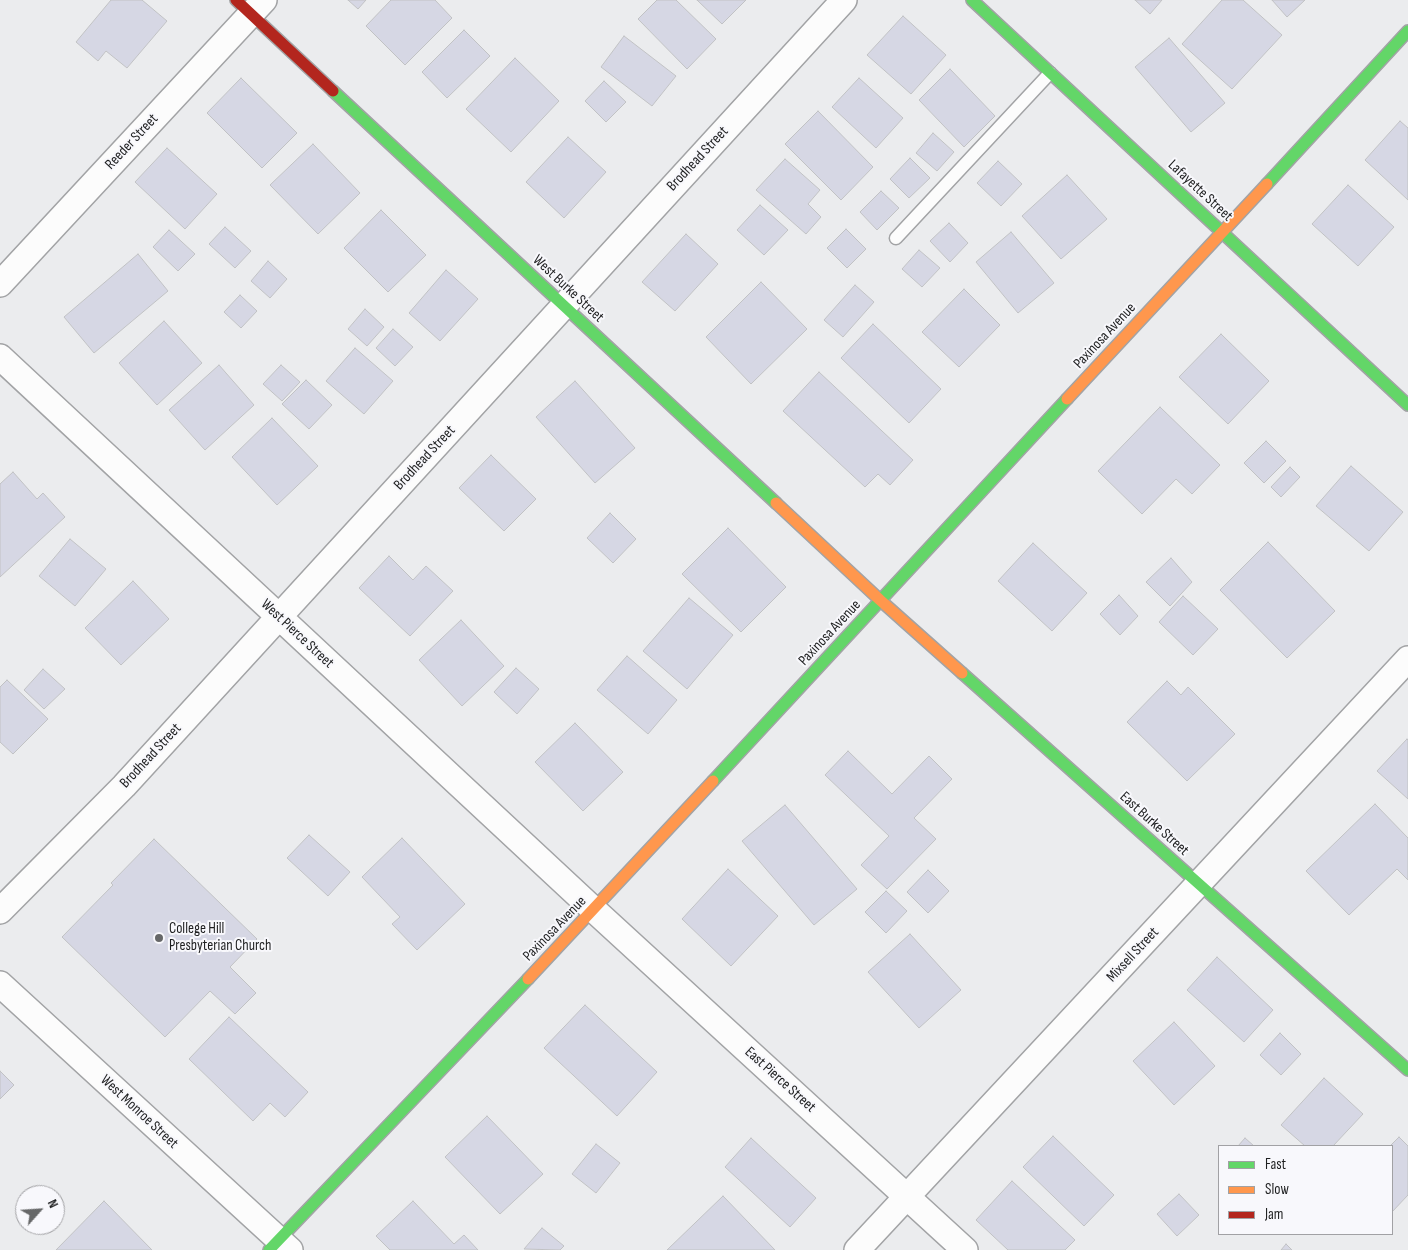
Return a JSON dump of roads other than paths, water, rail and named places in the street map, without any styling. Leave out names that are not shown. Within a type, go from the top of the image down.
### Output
[{"type":"street","name":"Brodhead Street","points":[[0,911],[124,786],[844,0]]},
{"type":"street","name":"Lafayette Street","points":[[972,0],[1408,404]]},
{"type":"street","name":"West Burke Street","points":[[250,5],[564,306],[880,600]]},
{"type":"street","name":"Reeder Street","points":[[0,284],[250,5]]},
{"type":"street","name":"Paxinosa Avenue","points":[[279,1246],[594,910],[1408,31]]},
{"type":"street","name":"West Pierce Street","points":[[0,357],[594,910]]},
{"type":"street","name":"East Burke Street","points":[[880,600],[1408,1070]]},
{"type":"street","name":"Mixsell Street","points":[[857,1250],[1408,660]]},
{"type":"street","name":"East Pierce Street","points":[[594,910],[965,1250]]},
{"type":"street","name":"West Monroe Street","points":[[0,984],[279,1246]]},
{"type":"lane","points":[[896,238],[1050,73]]},
{"type":"place","name":"College Hill Presbyterian Church","points":[[159,938]]}]
